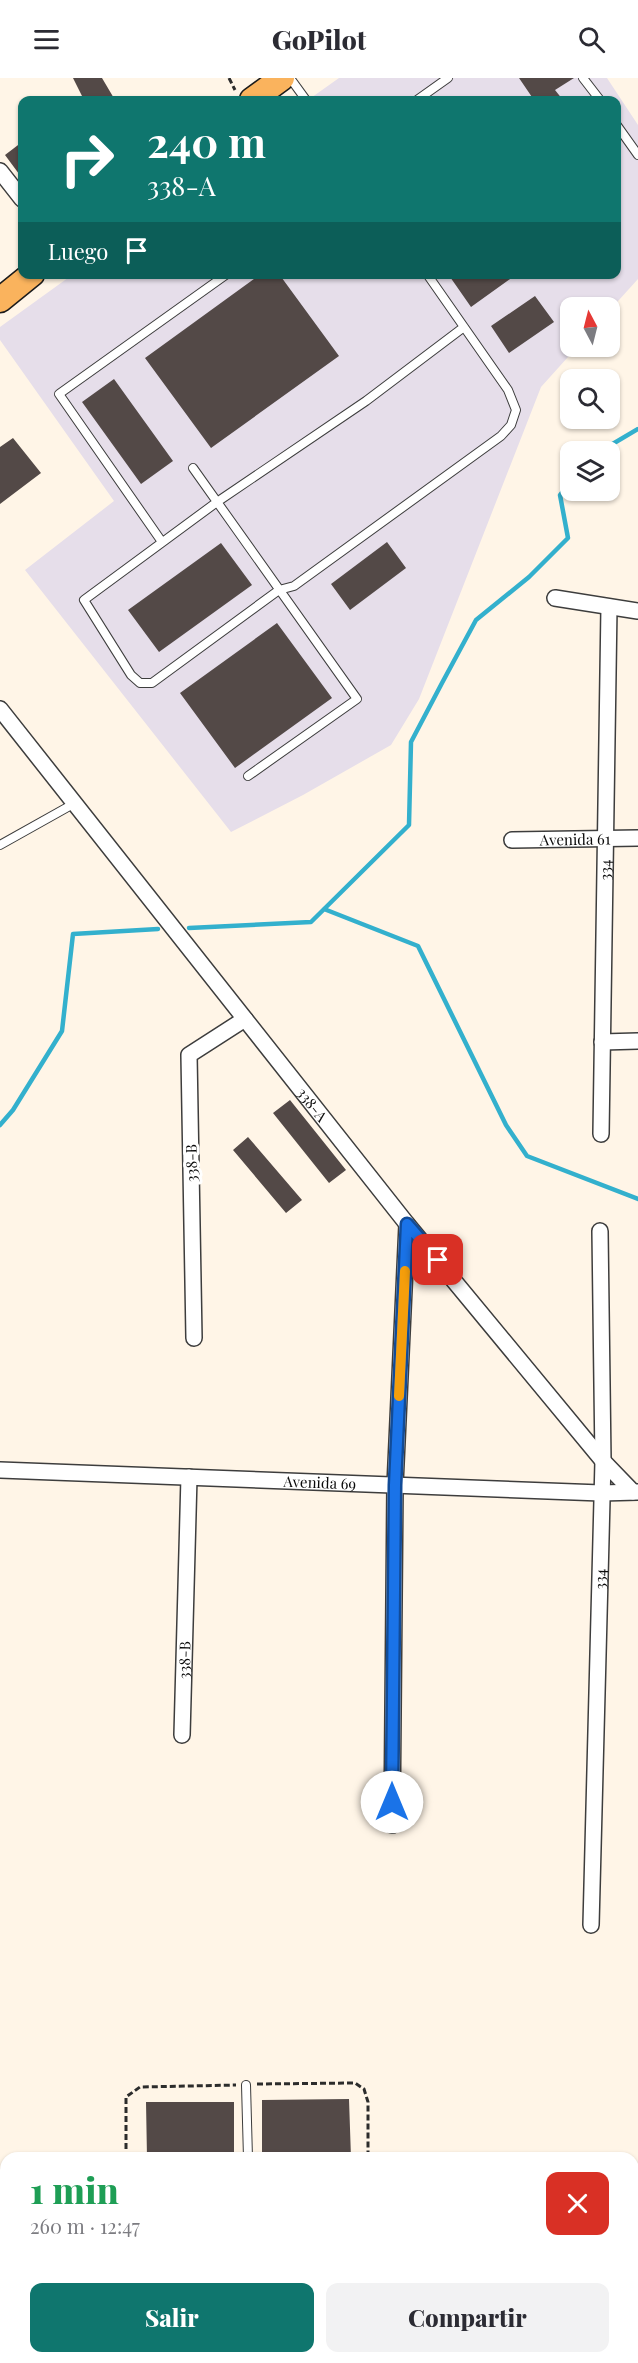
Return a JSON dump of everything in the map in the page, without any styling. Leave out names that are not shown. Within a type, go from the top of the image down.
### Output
[{"type":"main road","points":[[257,96],[282,78]]},
{"type":"main road","points":[[0,300],[26,279]]},
{"type":"street","points":[[0,171],[18,194]]},
{"type":"street","points":[[555,598],[638,612]]},
{"type":"street","name":"334","points":[[601,1134],[609,607]]},
{"type":"street","name":"338-A","points":[[0,709],[407,1224],[603,1461],[635,1492]]},
{"type":"street","name":"Avenida 61","points":[[512,840],[638,838]]},
{"type":"street","name":"338-B","points":[[194,1338],[189,1055],[245,1019]]},
{"type":"street","points":[[602,1041],[638,1041]]},
{"type":"street","points":[[392,1825],[395,1485],[407,1224]]},
{"type":"street","name":"334","points":[[591,1925],[603,1461],[600,1231]]},
{"type":"street","name":"Avenida 69","points":[[0,1470],[602,1493],[635,1492]]},
{"type":"street","name":"338-B","points":[[182,1736],[189,1477]]},
{"type":"lane","points":[[290,78],[303,96]]},
{"type":"lane","points":[[423,96],[448,78]]},
{"type":"lane","points":[[583,78],[597,96]]},
{"type":"lane","points":[[621,131],[638,155]]},
{"type":"lane","points":[[162,542],[59,394],[220,279]]},
{"type":"lane","points":[[430,279],[508,390],[516,410],[511,425],[501,436],[294,586],[279,590],[152,683],[140,683],[132,675],[84,600],[217,502],[366,401],[464,327]]},
{"type":"lane","points":[[193,468],[357,699],[248,776]]},
{"type":"lane","points":[[0,845],[75,803]]},
{"type":"lane","points":[[246,2085],[248,2152]]},
{"type":"shaded area","points":[[339,78],[607,78],[619,96],[314,96]]},
{"type":"shaded area","points":[[621,99],[638,125],[638,279],[620,299],[620,297],[560,297],[560,357],[568,357],[541,387],[419,699],[391,745],[303,795],[231,832],[25,570],[114,501],[0,340],[0,327],[66,279],[621,279]]},
{"type":"building","points":[[73,78],[102,78],[113,96],[82,96]]},
{"type":"building","points":[[519,78],[574,78],[555,90],[560,96],[531,96]]},
{"type":"building","points":[[18,145],[18,173],[5,155]]},
{"type":"building","points":[[254,279],[283,279],[339,356],[211,448],[145,358]]},
{"type":"building","points":[[451,279],[510,279],[471,307]]},
{"type":"building","points":[[535,296],[554,322],[509,353],[491,326]]},
{"type":"building","points":[[114,379],[173,461],[141,484],[82,402]]},
{"type":"building","points":[[13,438],[41,473],[0,504],[0,447]]},
{"type":"building","points":[[387,542],[406,568],[350,610],[331,584]]},
{"type":"building","points":[[221,543],[252,585],[159,652],[128,610]]},
{"type":"building","points":[[277,623],[332,698],[235,768],[180,693]]},
{"type":"building","points":[[290,1100],[346,1170],[329,1183],[273,1113]]},
{"type":"building","points":[[248,1137],[302,1200],[286,1213],[233,1150]]},
{"type":"building","points":[[349,2099],[351,2152],[262,2152],[262,2100]]},
{"type":"building","points":[[146,2102],[234,2102],[234,2152],[147,2152]]},
{"type":"waterway","points":[[618,441],[638,429]]},
{"type":"waterway","points":[[189,928],[311,922],[409,825],[411,742],[476,620],[529,577],[568,538],[561,501]]},
{"type":"waterway","points":[[324,909],[418,946],[506,1125],[527,1156],[638,1199]]},
{"type":"waterway","points":[[0,1125],[13,1110],[62,1031],[73,934],[158,929]]},
{"type":"slow traffic","points":[[399,1396],[405,1271]]},
{"type":"route","points":[[392,1802],[395,1485],[407,1224],[438,1260]]}]
